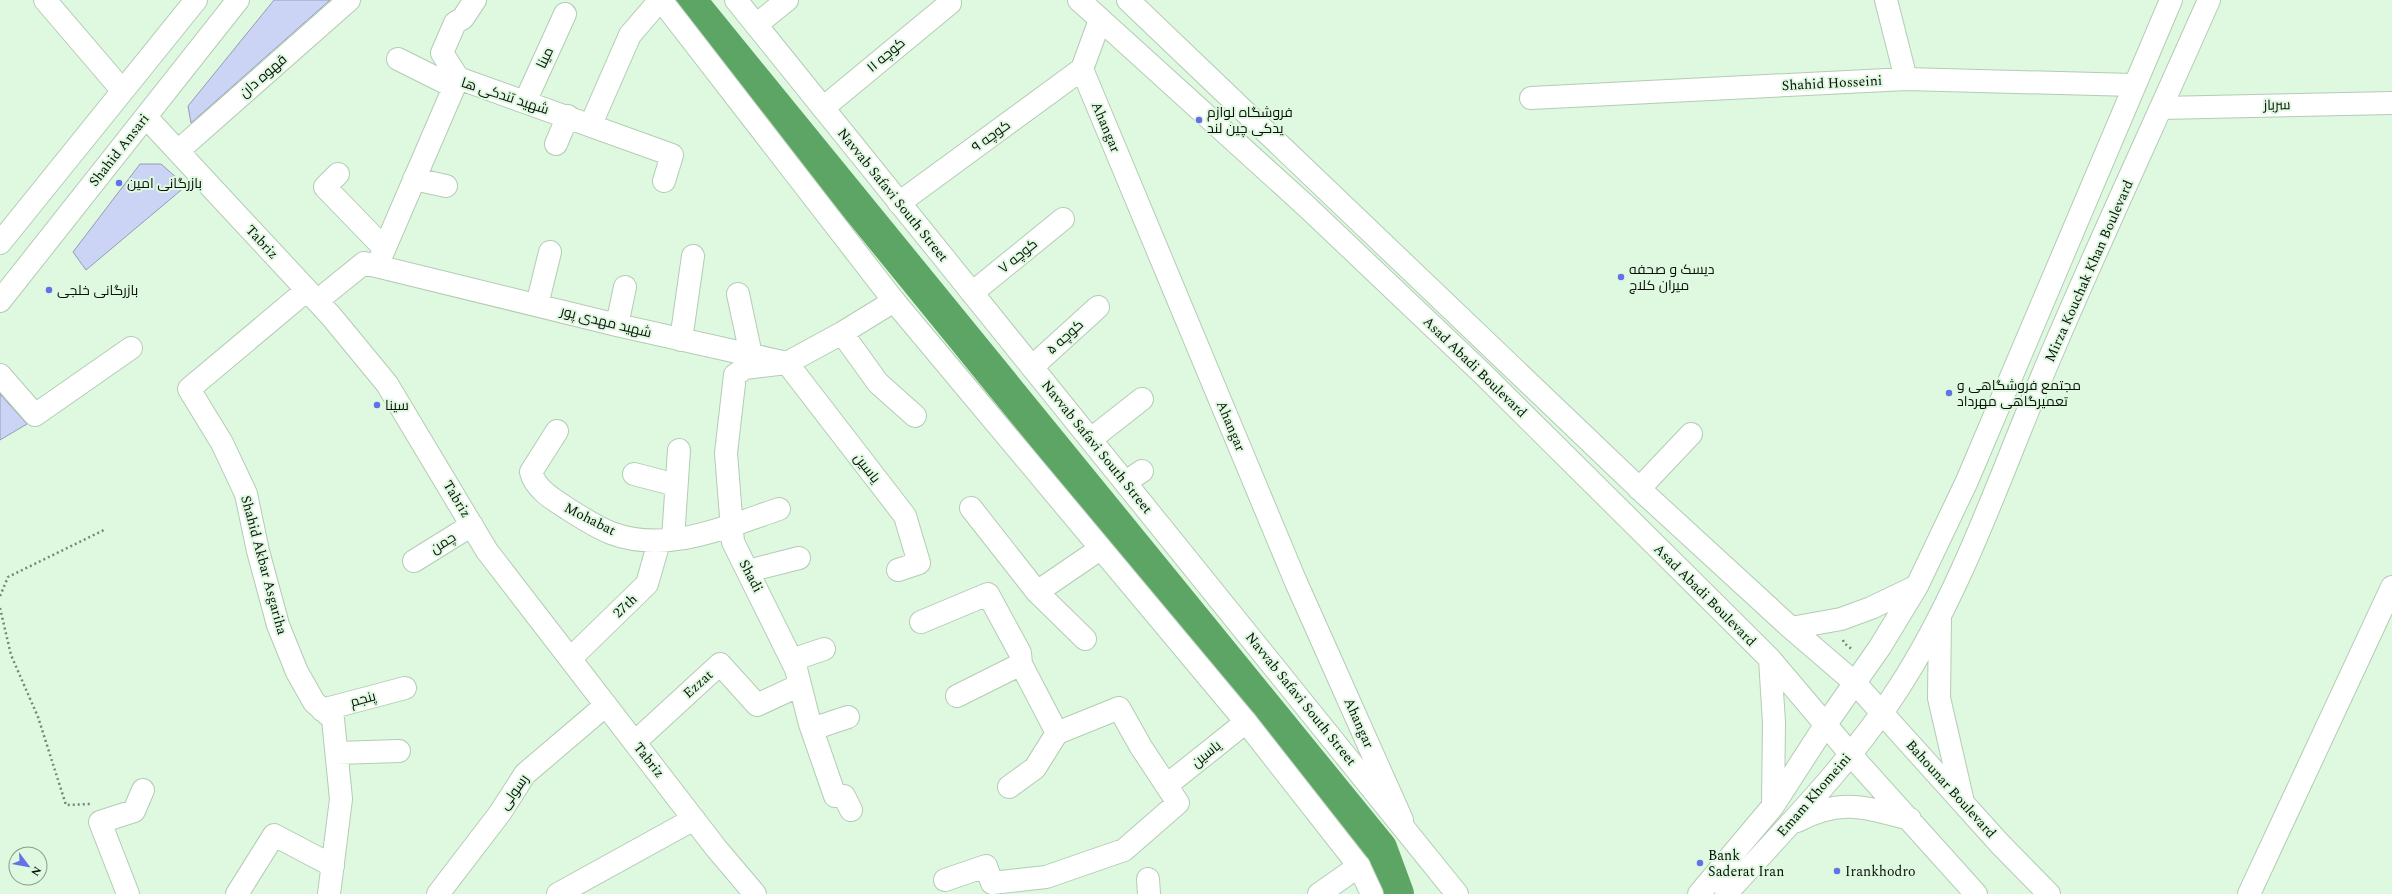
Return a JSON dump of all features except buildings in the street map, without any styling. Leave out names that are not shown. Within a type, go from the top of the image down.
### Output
[{"type":"main road","points":[[45,0],[122,90]]},
{"type":"main road","points":[[0,242],[196,0]]},
{"type":"main road","name":"قهوه دان","points":[[178,151],[349,0]]},
{"type":"main road","points":[[456,82],[442,53],[455,23],[463,18],[475,0]]},
{"type":"main road","points":[[591,124],[630,35],[661,0],[894,301],[1246,722],[1359,866],[1372,894]]},
{"type":"main road","name":"Navvab Safavi South Street","points":[[736,0],[1091,439],[1134,477],[1457,894]]},
{"type":"main road","points":[[756,25],[787,0]]},
{"type":"main road","name":"Asad Abadi Boulevard","points":[[1079,0],[1305,205],[1477,368],[1770,659],[1851,753]]},
{"type":"main road","name":"Asad Abadi Boulevard","points":[[1128,0],[1639,489],[1791,628],[1855,683]]},
{"type":"main road","points":[[1886,0],[1906,79]]},
{"type":"main road","points":[[1855,683],[1917,586],[1967,481],[2171,0]]},
{"type":"main road","name":"Mirza Kouchak Khan Boulevard","points":[[1882,712],[1940,618],[1996,489],[2054,348],[2209,0]]},
{"type":"main road","name":"کوچه ۱۱","points":[[823,108],[950,2]]},
{"type":"main road","name":"Shahid Ansari","points":[[0,301],[146,117],[228,5]]},
{"type":"main road","name":"مینا","points":[[524,102],[564,14]]},
{"type":"main road","points":[[1082,70],[1100,20]]},
{"type":"main road","points":[[398,59],[456,82]]},
{"type":"main road","name":"کوچه ۹","points":[[899,203],[1082,70]]},
{"type":"main road","name":"Ahangar","points":[[1082,70],[1295,580],[1406,829]]},
{"type":"main road","name":"Shahid Hosseini","points":[[1531,98],[1906,79],[2134,85]]},
{"type":"main road","name":"شهید تندکی ها","points":[[380,257],[456,82],[568,116],[672,154],[664,181]]},
{"type":"main road","name":"سرباز","points":[[2162,108],[2392,103]]},
{"type":"main road","points":[[556,144],[568,116]]},
{"type":"main road","name":"Tabriz","points":[[146,117],[312,295],[387,384],[487,550],[694,819],[755,894]]},
{"type":"main road","points":[[338,174],[324,188],[380,257]]},
{"type":"main road","points":[[414,179],[446,186]]},
{"type":"main road","name":"کوچه ۷","points":[[972,293],[1063,219]]},
{"type":"main road","points":[[537,305],[550,252]]},
{"type":"main road","points":[[681,340],[693,256]]},
{"type":"main road","name":"شهید مهدی پور","points":[[312,295],[364,263],[380,257],[537,305],[681,340],[787,363]]},
{"type":"main road","points":[[617,325],[625,287]]},
{"type":"main road","points":[[738,294],[751,355]]},
{"type":"main road","name":"Shahid Akbar Asgariha","points":[[312,295],[189,389],[222,443],[246,494],[258,552],[278,625],[297,672],[314,702],[333,720],[341,799],[329,894]]},
{"type":"main road","points":[[787,363],[842,333],[894,301]]},
{"type":"main road","name":"کوچه ۵","points":[[1032,367],[1098,307]]},
{"type":"main road","points":[[842,333],[878,383],[915,416]]},
{"type":"main road","points":[[0,375],[35,415],[131,348]]},
{"type":"main road","name":"Shadi","points":[[787,363],[744,368],[736,376],[726,453],[730,525],[733,542],[792,660],[812,729],[835,796],[844,796],[851,810]]},
{"type":"main road","name":"یاسین","points":[[787,363],[905,516],[919,563],[898,570]]},
{"type":"main road","points":[[1091,439],[1142,399]]},
{"type":"main road","name":"Mohabat","points":[[557,431],[531,472],[533,481],[555,501],[590,523],[612,533],[666,540],[703,534],[779,509]]},
{"type":"main road","points":[[1639,489],[1691,434]]},
{"type":"main road","name":"27th","points":[[571,658],[647,584],[666,540],[676,485],[679,450]]},
{"type":"main road","points":[[634,474],[676,485]]},
{"type":"main road","points":[[1967,481],[1972,489],[1978,493],[1989,493],[1996,489]]},
{"type":"main road","points":[[971,508],[1037,592],[1085,639]]},
{"type":"main road","name":"چمن","points":[[414,561],[472,525]]},
{"type":"main road","points":[[1037,592],[1100,549]]},
{"type":"main road","points":[[748,571],[799,558]]},
{"type":"main road","points":[[1791,628],[1841,619],[1871,608],[1917,586]]},
{"type":"main road","points":[[2249,894],[2392,587]]},
{"type":"main road","points":[[921,622],[988,594],[1020,653],[1021,664],[1057,733]]},
{"type":"main road","points":[[1940,618],[1939,698],[1963,803]]},
{"type":"main road","points":[[792,660],[824,649]]},
{"type":"main road","points":[[1770,659],[1774,723],[1773,806]]},
{"type":"main road","name":"Ezzat","points":[[635,742],[720,664],[757,705],[800,685]]},
{"type":"main road","points":[[957,696],[1021,664]]},
{"type":"main road","name":"Bahounar Boulevard","points":[[1855,683],[1963,803],[2049,894]]},
{"type":"main road","name":"Emam Khomeini","points":[[1699,894],[1773,806],[1826,724],[1855,683]]},
{"type":"main road","name":"پنجم","points":[[322,710],[404,688]]},
{"type":"main road","name":"رسولی","points":[[438,894],[500,813],[525,774],[606,704]]},
{"type":"main road","points":[[945,880],[986,866],[992,883],[1048,886],[1124,850],[1178,803],[1141,747],[1119,708],[1057,733],[1035,768],[1009,787]]},
{"type":"main road","name":"Emam Khomeini","points":[[1726,894],[1792,824],[1851,753],[1882,712]]},
{"type":"main road","points":[[812,729],[848,717]]},
{"type":"main road","name":"یاسین","points":[[1167,786],[1246,722]]},
{"type":"main road","points":[[337,753],[399,751]]},
{"type":"main road","points":[[1851,753],[1976,894]]},
{"type":"main road","points":[[128,894],[100,822],[134,811],[143,790]]},
{"type":"main road","points":[[1792,824],[1814,813],[1844,806],[1877,811],[1910,819]]},
{"type":"main road","points":[[558,894],[694,819]]},
{"type":"main road","points":[[237,894],[274,835],[333,866]]},
{"type":"main road","points":[[1320,894],[1359,866]]},
{"type":"path","points":[[0,596],[8,577],[104,530]]},
{"type":"path","points":[[0,608],[11,655],[38,717],[66,805],[93,804],[100,822]]},
{"type":"waterway","points":[[689,0],[1380,848],[1397,894]]},
{"type":"place","name":"فروشگاه لوازم یدکی چین لند","points":[[1199,120]]},
{"type":"place","name":"بازرگانی امین","points":[[119,183]]},
{"type":"place","name":"دیسک و صحفه میران کلاچ","points":[[1621,277]]},
{"type":"place","name":"بازرگانی خلجی","points":[[49,290]]},
{"type":"place","name":"مجتمع فروشگاهی و تعمیرگاهی مهرداد","points":[[1949,393]]},
{"type":"place","name":"سینا","points":[[377,405]]},
{"type":"place","name":"Bank Saderat Iran","points":[[1700,863]]},
{"type":"place","name":"Irankhodro","points":[[1837,871]]}]
